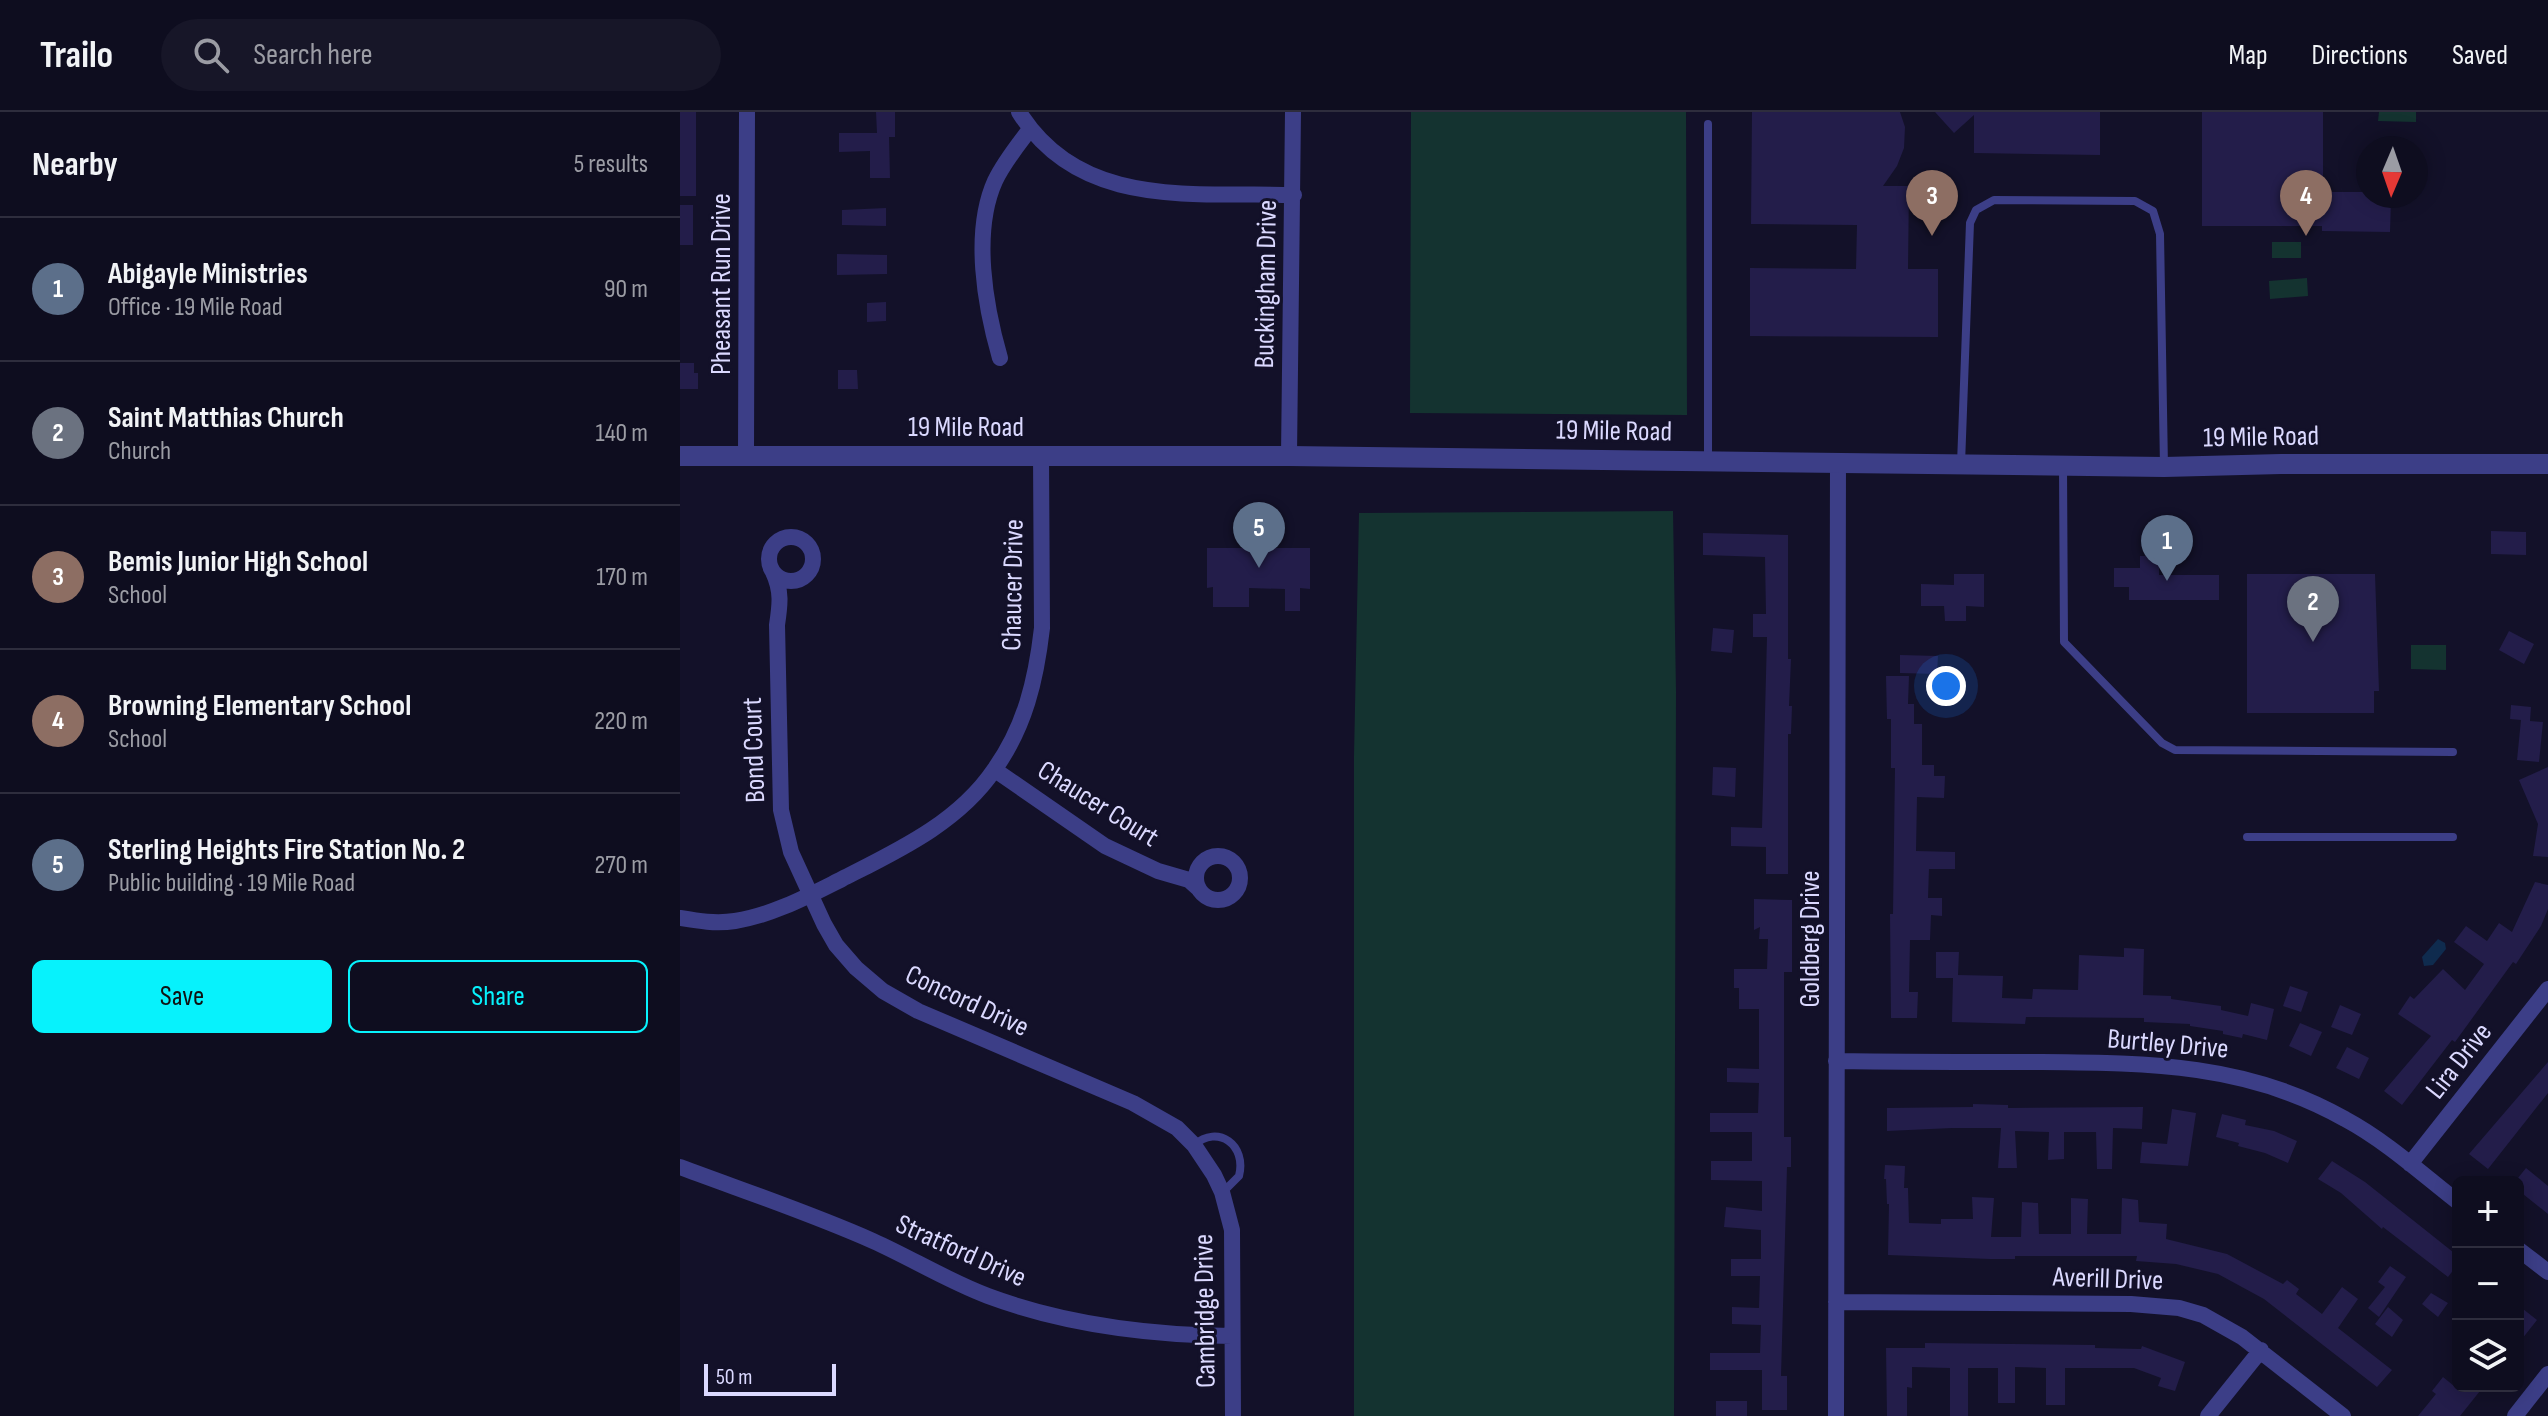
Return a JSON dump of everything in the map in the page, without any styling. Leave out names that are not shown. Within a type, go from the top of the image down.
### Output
[{"type":"street","name":"Pheasant Run Drive","points":[[746,455],[747,112]]},
{"type":"street","points":[[1019,112],[1030,129],[1063,161],[1085,174],[1117,185],[1174,192],[1294,195]]},
{"type":"street","name":"Buckingham Drive","points":[[1289,456],[1293,112]]},
{"type":"street","points":[[1000,358],[985,288],[987,210],[995,182],[1030,129]]},
{"type":"street","name":"Chaucer Drive","points":[[810,895],[929,832],[962,806],[995,770],[1024,716],[1039,655],[1042,628],[1041,455]]},
{"type":"street","name":"19 Mile Road","points":[[680,456],[1289,456],[2164,467],[2548,464]]},
{"type":"street","name":"Goldberg Drive","points":[[1836,1416],[1838,463]]},
{"type":"street","points":[[781,599],[788,588],[799,580],[809,571],[813,557],[808,545],[788,538],[775,544],[769,558],[778,577],[799,580]]},
{"type":"street","name":"Bond Court","points":[[773,572],[780,585],[781,599],[777,625],[781,810],[791,852],[810,895]]},
{"type":"street","name":"Chaucer Court","points":[[995,770],[1105,846],[1158,871],[1189,880],[1210,898],[1223,899],[1235,891],[1240,878],[1235,864],[1222,856],[1208,858],[1177,876]]},
{"type":"street","points":[[1199,889],[1196,876],[1202,863]]},
{"type":"street","points":[[680,918],[733,922],[810,895]]},
{"type":"street","name":"Concord Drive","points":[[810,895],[836,945],[856,968],[883,991],[918,1011],[1089,1084]]},
{"type":"street","name":"Lira Drive","points":[[2410,1164],[2548,989]]},
{"type":"street","name":"Burtley Drive","points":[[1836,1061],[2116,1063],[2216,1071],[2258,1081],[2346,1119],[2452,1197]]},
{"type":"street","name":"Cambridge Drive","points":[[1089,1084],[1159,1116],[1177,1128],[1194,1145],[1222,1192],[1232,1230],[1233,1416]]},
{"type":"street","name":"Stratford Drive","points":[[680,1167],[824,1221],[986,1295],[1032,1310],[1086,1323],[1143,1331],[1232,1336]]},
{"type":"street","points":[[2524,1254],[2548,1272]]},
{"type":"street","name":"Averill Drive","points":[[1836,1302],[2151,1304],[2179,1308],[2222,1324],[2261,1350],[2343,1416]]},
{"type":"street","points":[[2208,1416],[2261,1350]]},
{"type":"street","points":[[2515,1416],[2548,1374]]},
{"type":"lane","points":[[1708,124],[1708,461]]},
{"type":"lane","points":[[1961,464],[1970,223],[1976,210],[1994,200],[2135,201],[2153,211],[2160,234],[2164,467]]},
{"type":"lane","points":[[2063,466],[2064,642],[2162,743],[2175,750],[2453,752]]},
{"type":"lane","points":[[2247,837],[2453,837]]},
{"type":"lane","points":[[1194,1145],[1211,1137],[1230,1142],[1237,1148],[1241,1156],[1239,1176],[1222,1192]]},
{"type":"green space","points":[[1411,112],[1686,112],[1687,415],[1410,413]]},
{"type":"green space","points":[[2379,112],[2416,112],[2416,122],[2378,121]]},
{"type":"green space","points":[[2272,242],[2301,242],[2301,258],[2272,258]]},
{"type":"green space","points":[[2307,278],[2308,296],[2270,299],[2269,281]]},
{"type":"green space","points":[[1673,511],[1676,692],[1674,1416],[1354,1416],[1354,756],[1359,513]]},
{"type":"green space","points":[[2411,645],[2446,645],[2446,670],[2411,669]]},
{"type":"water","points":[[2438,939],[2445,943],[2446,949],[2433,965],[2424,966],[2422,957]]},
{"type":"building","points":[[680,112],[696,112],[696,196],[680,196]]},
{"type":"building","points":[[876,112],[895,112],[895,137],[889,137],[890,178],[870,178],[870,151],[839,152],[839,133],[877,133]]},
{"type":"building","points":[[1752,112],[1900,112],[1905,127],[1904,148],[1897,166],[1883,186],[1909,186],[1908,269],[1938,269],[1938,337],[1750,336],[1750,268],[1856,269],[1857,225],[1751,224]]},
{"type":"building","points":[[1935,112],[2100,112],[2100,155],[1974,153],[1974,115],[1954,133]]},
{"type":"building","points":[[2202,112],[2323,112],[2323,192],[2356,192],[2356,208],[2391,208],[2390,232],[2322,231],[2322,226],[2202,226]]},
{"type":"building","points":[[680,205],[693,205],[693,245],[680,245]]},
{"type":"building","points":[[886,208],[886,226],[842,225],[842,210]]},
{"type":"building","points":[[837,254],[887,255],[887,274],[837,275]]},
{"type":"building","points":[[886,302],[886,321],[867,322],[867,303]]},
{"type":"building","points":[[680,363],[694,363],[694,373],[698,373],[698,389],[680,389]]},
{"type":"building","points":[[838,370],[857,370],[858,389],[838,389]]},
{"type":"building","points":[[2491,531],[2526,532],[2526,555],[2491,554]]},
{"type":"building","points":[[1703,533],[1788,535],[1789,706],[1792,706],[1791,734],[1788,734],[1788,874],[1766,874],[1766,847],[1731,846],[1731,827],[1762,828],[1767,637],[1753,637],[1753,614],[1766,614],[1765,557],[1703,555]]},
{"type":"building","points":[[1207,548],[1310,548],[1310,589],[1300,588],[1300,611],[1285,611],[1285,589],[1249,588],[1249,607],[1213,607],[1213,587],[1207,588]]},
{"type":"building","points":[[2140,556],[2159,556],[2159,575],[2219,575],[2219,600],[2129,600],[2129,587],[2114,587],[2114,568],[2140,568]]},
{"type":"building","points":[[1954,574],[1984,574],[1984,607],[1966,606],[1966,621],[1945,621],[1944,606],[1921,606],[1921,584],[1954,585]]},
{"type":"building","points":[[2247,574],[2375,574],[2379,691],[2374,691],[2374,713],[2247,713]]},
{"type":"building","points":[[1713,628],[1734,630],[1732,653],[1711,651]]},
{"type":"building","points":[[2509,631],[2534,644],[2524,664],[2499,650]]},
{"type":"building","points":[[1900,655],[1938,656],[1937,674],[1900,673]]},
{"type":"building","points":[[1886,676],[1909,676],[1908,704],[1914,704],[1914,724],[1922,724],[1922,765],[1934,765],[1934,776],[1945,776],[1944,798],[1917,797],[1916,851],[1955,852],[1955,869],[1929,869],[1928,898],[1942,898],[1942,916],[1931,915],[1930,940],[1910,940],[1909,992],[1918,992],[1917,1018],[1891,1018],[1890,914],[1893,914],[1895,768],[1891,768],[1891,719],[1887,719]]},
{"type":"building","points":[[2511,705],[2531,707],[2530,721],[2543,722],[2539,762],[2517,760],[2521,720],[2510,719]]},
{"type":"building","points":[[1713,767],[1736,768],[1735,797],[1712,795]]},
{"type":"building","points":[[2548,767],[2548,857],[2533,856],[2538,824],[2519,780]]},
{"type":"building","points":[[2535,882],[2548,885],[2548,909],[2541,926],[2516,964],[2513,962],[2455,1042],[2452,1040],[2402,1105],[2384,1091],[2431,1036],[2398,1014],[2410,996],[2414,999],[2443,969],[2465,990],[2484,964],[2454,942],[2466,926],[2487,941],[2499,923],[2512,932]]},
{"type":"building","points":[[1754,899],[1792,900],[1792,972],[1784,972],[1784,1137],[1791,1137],[1791,1167],[1787,1167],[1781,1376],[1787,1376],[1787,1410],[1762,1410],[1762,1370],[1710,1370],[1710,1353],[1760,1353],[1761,1325],[1732,1324],[1732,1307],[1759,1308],[1760,1276],[1731,1276],[1731,1259],[1761,1259],[1761,1230],[1724,1227],[1726,1207],[1762,1211],[1762,1181],[1711,1180],[1711,1161],[1752,1161],[1752,1132],[1710,1132],[1710,1113],[1758,1113],[1759,1083],[1727,1082],[1727,1068],[1759,1069],[1759,1009],[1739,1009],[1739,988],[1734,988],[1734,969],[1767,969],[1768,939],[1759,939],[1760,927],[1754,930]]},
{"type":"building","points":[[2124,948],[2144,949],[2143,995],[2171,996],[2171,999],[2221,1006],[2221,1010],[2248,1016],[2251,1003],[2274,1009],[2267,1040],[2243,1034],[2242,1038],[2190,1024],[2144,1022],[2144,1018],[2026,1017],[2025,1024],[1952,1022],[1953,978],[1936,978],[1936,952],[1959,952],[1958,975],[2003,976],[2002,998],[2032,999],[2033,989],[2078,990],[2079,955],[2124,957]]},
{"type":"building","points":[[2290,986],[2308,992],[2301,1012],[2283,1006]]},
{"type":"building","points":[[2340,1005],[2361,1014],[2352,1035],[2331,1027]]},
{"type":"building","points":[[2300,1023],[2322,1032],[2311,1056],[2289,1046]]},
{"type":"building","points":[[2347,1047],[2369,1058],[2359,1079],[2336,1068]]},
{"type":"building","points":[[2548,1062],[2548,1093],[2488,1169],[2469,1154]]},
{"type":"building","points":[[1973,1104],[2008,1105],[2008,1108],[2143,1107],[2142,1129],[2113,1128],[2112,1169],[2097,1169],[2096,1132],[2064,1132],[2064,1159],[2048,1160],[2049,1132],[2015,1131],[2017,1168],[1998,1168],[2001,1128],[1887,1131],[1887,1108],[1973,1107]]},
{"type":"building","points":[[2172,1109],[2196,1113],[2188,1166],[2140,1163],[2142,1142],[2167,1144]]},
{"type":"building","points":[[2222,1114],[2246,1120],[2245,1125],[2274,1131],[2297,1141],[2288,1163],[2216,1137]]},
{"type":"building","points":[[2332,1161],[2365,1182],[2452,1251],[2452,1272],[2448,1277],[2382,1229],[2341,1193],[2318,1179]]},
{"type":"building","points":[[1885,1165],[1905,1166],[1904,1188],[1908,1188],[1909,1223],[1941,1224],[1941,1219],[1973,1219],[1972,1197],[1994,1198],[1991,1237],[2021,1237],[2022,1202],[2038,1203],[2039,1234],[2071,1234],[2071,1198],[2088,1199],[2087,1234],[2121,1234],[2122,1198],[2138,1200],[2139,1222],[2167,1224],[2166,1239],[2227,1254],[2283,1284],[2287,1280],[2299,1289],[2296,1294],[2322,1314],[2342,1287],[2358,1299],[2338,1328],[2392,1370],[2377,1387],[2264,1299],[2218,1274],[2176,1264],[2136,1261],[2137,1256],[2015,1256],[2015,1259],[1990,1259],[1888,1255],[1889,1204],[1884,1179]]},
{"type":"building","points":[[2526,1168],[2548,1186],[2548,1214],[2524,1195],[2524,1176],[2520,1176]]},
{"type":"building","points":[[2390,1266],[2406,1277],[2379,1317],[2368,1308],[2385,1287],[2378,1282]]},
{"type":"building","points":[[2431,1293],[2448,1303],[2438,1317],[2422,1304]]},
{"type":"building","points":[[2388,1307],[2403,1320],[2392,1337],[2375,1324]]},
{"type":"building","points":[[2524,1310],[2537,1320],[2524,1336]]},
{"type":"building","points":[[1925,1343],[2095,1345],[2095,1348],[2141,1349],[2142,1346],[2185,1362],[2175,1391],[2158,1386],[2161,1378],[2134,1368],[2065,1368],[2065,1405],[2046,1405],[2046,1368],[2015,1367],[2015,1403],[1998,1403],[1998,1368],[1968,1368],[1968,1416],[1950,1416],[1950,1368],[1912,1367],[1912,1388],[1907,1387],[1907,1416],[1887,1416],[1886,1348],[1925,1348]]},
{"type":"building","points":[[2443,1377],[2452,1384],[2452,1392],[2479,1392],[2460,1416],[2418,1416],[2436,1394],[2432,1391]]},
{"type":"building","points":[[1716,1401],[1747,1401],[1747,1416],[1716,1416]]},
{"type":"place","name":"Bemis Junior High School","points":[[1932,236]]},
{"type":"place","name":"Browning Elementary School","points":[[2306,236]]},
{"type":"place","name":"Sterling Heights Fire Station No. 2","points":[[1259,568]]},
{"type":"place","name":"Abigayle Ministries","points":[[2167,581]]},
{"type":"place","name":"Saint Matthias Church","points":[[2313,642]]}]
